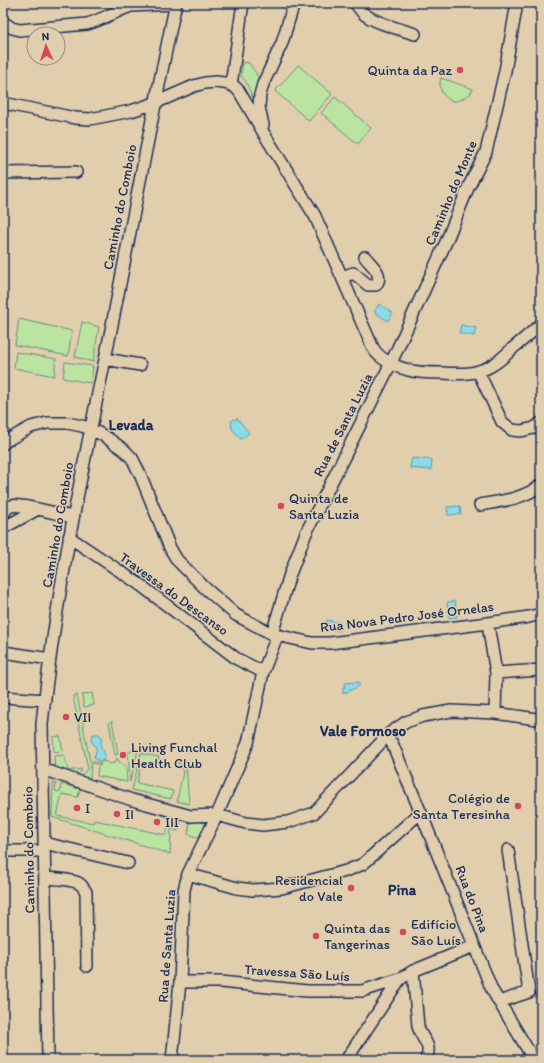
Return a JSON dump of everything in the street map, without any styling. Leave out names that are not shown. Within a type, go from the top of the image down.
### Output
[{"type":"street","points":[[231,85],[243,3]]},
{"type":"street","points":[[266,137],[259,107],[260,95],[263,84],[282,43],[294,3]]},
{"type":"street","points":[[355,3],[368,17],[415,34]]},
{"type":"street","name":"Caminho do Monte","points":[[391,363],[446,242],[468,188],[486,152],[505,72],[517,3]]},
{"type":"street","points":[[3,22],[12,28],[20,30],[87,24],[131,6],[175,4]]},
{"type":"street","name":"Caminho do Comboio","points":[[48,1060],[42,724],[50,659],[69,537],[175,4]]},
{"type":"street","points":[[3,103],[75,118],[90,119],[131,111],[205,83],[216,82],[231,85],[239,91],[315,216],[375,352],[391,363],[415,372],[457,374],[478,372],[490,367],[541,324]]},
{"type":"street","points":[[3,173],[76,172]]},
{"type":"street","points":[[342,277],[353,273],[368,286],[376,285],[380,277],[365,257]]},
{"type":"street","points":[[105,359],[140,365]]},
{"type":"street","name":"Rua de Santa Luzia","points":[[172,1060],[180,982],[184,890],[188,874],[217,815],[248,742],[263,672],[275,635],[290,574],[306,533],[391,363]]},
{"type":"street","points":[[478,372],[502,422],[512,430],[522,431],[534,428],[541,423]]},
{"type":"street","name":"Rua Nova Pedro José Ornelas","points":[[3,444],[31,427],[47,423],[67,423],[91,429],[106,437],[132,458],[170,548],[177,560],[205,588],[236,615],[275,635],[312,643],[330,643],[488,623],[541,614]]},
{"type":"street","points":[[480,505],[510,500],[537,489],[541,485]]},
{"type":"street","points":[[3,515],[7,508],[12,505],[73,517]]},
{"type":"street","points":[[3,528],[38,509]]},
{"type":"street","name":"Travessa do Descanso","points":[[69,537],[139,584],[237,659],[263,672]]},
{"type":"street","points":[[489,631],[496,673],[496,713]]},
{"type":"street","points":[[3,652],[50,659]]},
{"type":"street","points":[[496,673],[541,670]]},
{"type":"street","points":[[3,697],[45,700]]},
{"type":"street","points":[[43,770],[132,800],[191,816],[217,815],[246,823],[263,825],[288,822],[314,813],[390,734],[406,722],[423,716],[450,711],[496,713],[541,719]]},
{"type":"street","name":"Rua do Pina","points":[[392,743],[492,990],[534,1060]]},
{"type":"street","points":[[188,874],[237,888],[253,890],[282,888],[346,871],[363,864],[421,812]]},
{"type":"street","points":[[3,851],[44,847],[128,863]]},
{"type":"street","points":[[499,1002],[529,992],[508,850]]},
{"type":"street","points":[[45,878],[79,883],[86,892],[87,966]]},
{"type":"street","name":"Travessa São Luís","points":[[180,982],[221,982],[307,991],[362,991],[400,979],[413,971],[474,946]]},
{"type":"street","points":[[413,971],[419,1032],[427,1043],[429,1053],[426,1060]]},
{"type":"street","points":[[346,1060],[400,979]]},
{"type":"green space","points":[[243,62],[249,63],[257,76],[258,83],[253,98],[246,82],[241,76]]},
{"type":"green space","points":[[298,65],[332,94],[309,121],[275,91]]},
{"type":"green space","points":[[441,78],[473,89],[471,93],[462,99],[452,101],[445,97],[441,90]]},
{"type":"green space","points":[[335,97],[371,128],[358,144],[321,113]]},
{"type":"green space","points":[[19,319],[72,331],[68,356],[15,345]]},
{"type":"green space","points":[[82,322],[99,327],[93,362],[75,357]]},
{"type":"green space","points":[[16,352],[56,359],[54,376],[14,368]]},
{"type":"green space","points":[[65,362],[93,366],[91,383],[63,378]]},
{"type":"green space","points":[[92,693],[94,705],[84,707],[82,695]]},
{"type":"green space","points":[[77,695],[90,761],[101,763],[103,761],[109,764],[115,763],[117,758],[120,763],[126,766],[127,782],[97,776],[98,766],[101,765],[91,763],[90,778],[80,777],[88,769],[73,696]]},
{"type":"green space","points":[[112,721],[118,754],[115,755],[109,722]]},
{"type":"green space","points":[[60,736],[63,751],[54,752],[53,737]]},
{"type":"green space","points":[[142,749],[143,754],[159,757],[157,765],[141,762],[137,783],[173,791],[171,799],[132,790]]},
{"type":"green space","points":[[138,750],[130,782],[128,752]]},
{"type":"green space","points":[[64,755],[68,771],[82,769],[81,772],[75,775],[55,772],[54,756]]},
{"type":"green space","points":[[175,761],[186,764],[189,804],[177,801],[183,772],[181,765]]},
{"type":"green space","points":[[53,783],[56,783],[55,791],[60,792],[61,784],[80,789],[78,797],[62,794],[57,816],[93,823],[94,820],[166,835],[172,811],[211,820],[202,839],[188,834],[190,823],[181,820],[178,831],[171,829],[170,854],[52,817]]},
{"type":"water","points":[[379,304],[393,313],[388,321],[374,312]]},
{"type":"water","points":[[461,325],[476,328],[474,336],[459,333]]},
{"type":"water","points":[[237,418],[249,433],[241,439],[232,429],[231,421]]},
{"type":"water","points":[[412,458],[432,460],[431,470],[410,468]]},
{"type":"water","points":[[460,506],[461,514],[448,515],[447,507]]},
{"type":"water","points":[[455,601],[457,617],[449,618],[447,602]]},
{"type":"water","points":[[327,620],[340,623],[339,631],[326,628]]},
{"type":"water","points":[[359,682],[359,686],[343,694],[345,683]]},
{"type":"water","points":[[99,734],[102,738],[101,747],[105,756],[102,761],[97,760],[94,757],[96,747],[91,738],[92,735]]},
{"type":"place","name":"Quinta da Paz","points":[[460,70]]},
{"type":"place","name":"Quinta de Santa Luzia","points":[[281,506]]},
{"type":"place","name":"VII","points":[[66,717]]},
{"type":"place","name":"Living Funchal Health Club","points":[[123,755]]},
{"type":"place","name":"Colégio de Santa Teresinha","points":[[518,806]]},
{"type":"place","name":"I","points":[[77,808]]},
{"type":"place","name":"II","points":[[117,814]]},
{"type":"place","name":"III","points":[[157,822]]},
{"type":"place","name":"Residencial do Vale","points":[[351,888]]},
{"type":"place","name":"Edifício São Luís","points":[[403,932]]},
{"type":"place","name":"Quinta das Tangerinas","points":[[316,936]]},
{"type":"district","name":"Levada","points":[[131,425]]},
{"type":"district","name":"Vale Formoso","points":[[363,731]]},
{"type":"district","name":"Pina","points":[[402,890]]}]
